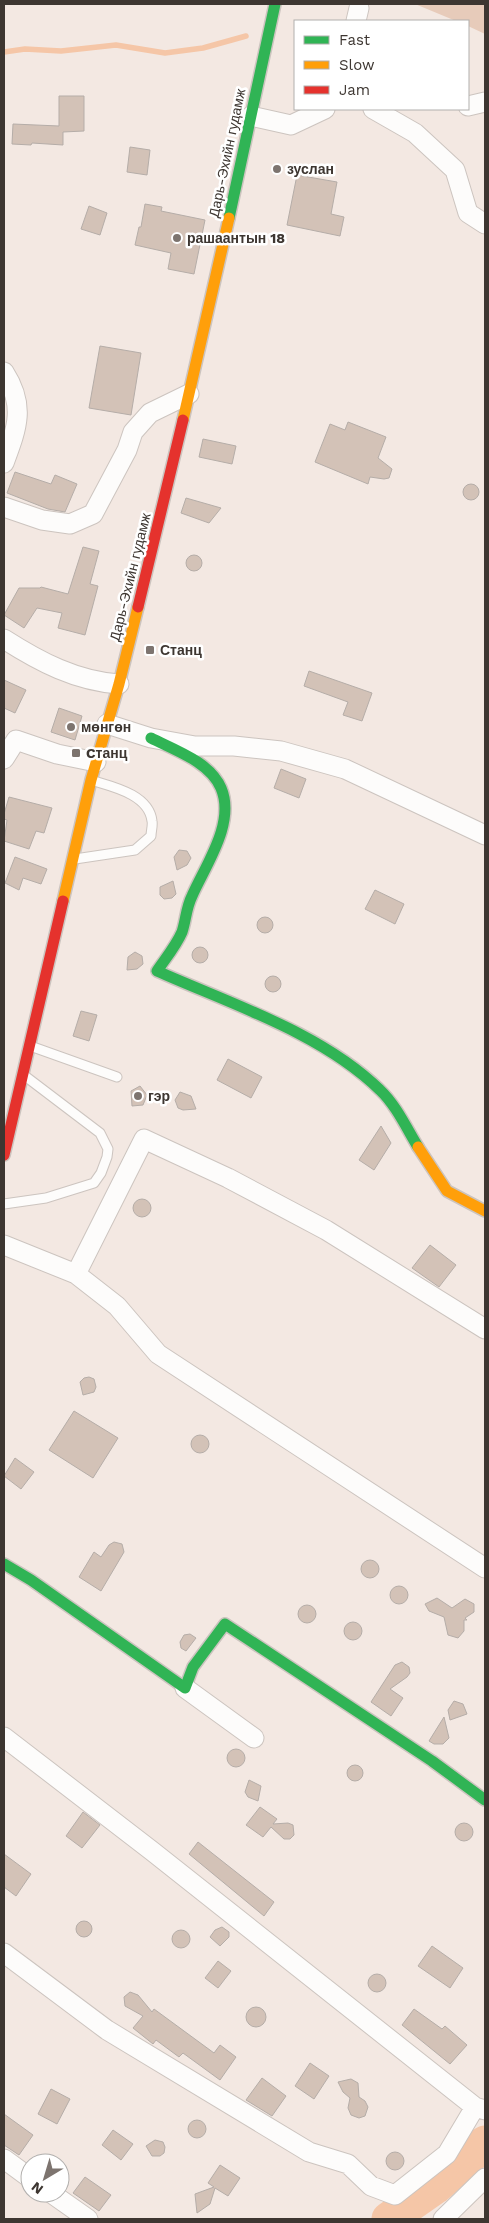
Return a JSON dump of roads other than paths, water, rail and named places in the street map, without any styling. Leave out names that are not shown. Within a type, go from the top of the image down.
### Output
[{"type":"street","name":"Дарь-Эхийн гудамж","points":[[4,1155],[91,780],[119,684],[189,394],[275,4]]},
{"type":"street","points":[[469,106],[485,102]]},
{"type":"street","points":[[250,116],[290,125],[322,110]]},
{"type":"street","points":[[375,110],[415,133],[454,170],[468,213],[485,224]]},
{"type":"street","points":[[4,372],[18,400],[18,428],[4,463]]},
{"type":"street","points":[[4,507],[42,520],[70,524],[93,514],[127,450],[133,432],[150,413],[189,394]]},
{"type":"street","points":[[4,639],[41,662],[58,670],[102,683],[119,684]]},
{"type":"street","points":[[107,724],[150,738],[195,746],[234,746],[281,751],[345,770],[485,835]]},
{"type":"street","points":[[150,738],[185,756],[211,774],[221,790],[224,808],[210,860],[186,908],[182,934],[157,971],[310,1039],[349,1063],[382,1092],[446,1191],[485,1210]]},
{"type":"street","points":[[4,759],[16,740],[57,754],[96,762]]},
{"type":"street","points":[[76,1274],[144,1139],[228,1178],[326,1230],[485,1329]]},
{"type":"street","points":[[4,1244],[76,1274],[117,1306],[158,1354],[485,1568]]},
{"type":"street","points":[[4,1564],[31,1580],[254,1738]]},
{"type":"street","points":[[185,1688],[193,1667],[225,1624],[432,1761],[485,1800]]},
{"type":"street","points":[[4,1737],[480,2108],[447,2154],[394,2195],[371,2186],[348,2164],[309,2152],[107,2030],[4,1953]]},
{"type":"street","points":[[4,2159],[20,2171]]},
{"type":"street","points":[[443,2219],[485,2178]]},
{"type":"street","points":[[65,2203],[88,2219]]},
{"type":"lane","points":[[73,860],[135,850],[151,836],[152,820],[147,807],[123,789],[91,780]]},
{"type":"lane","points":[[30,1046],[117,1077]]},
{"type":"lane","points":[[4,1204],[46,1198],[94,1183],[101,1173],[107,1157],[108,1149],[100,1133],[22,1074]]},
{"type":"waterway","points":[[4,52],[25,49],[61,51],[116,45],[165,53],[203,48],[246,36]]},
{"type":"waterway","points":[[389,2219],[435,2187],[485,2143]]},
{"type":"place","name":"зуслан","points":[[277,169]]},
{"type":"place","name":"рашаантын 18","points":[[177,238]]},
{"type":"place","name":"Станц","points":[[150,650]]},
{"type":"place","name":"мөнгөн","points":[[71,727]]},
{"type":"place","name":"Cтанц","points":[[76,753]]},
{"type":"place","name":"гэр","points":[[138,1096]]}]
